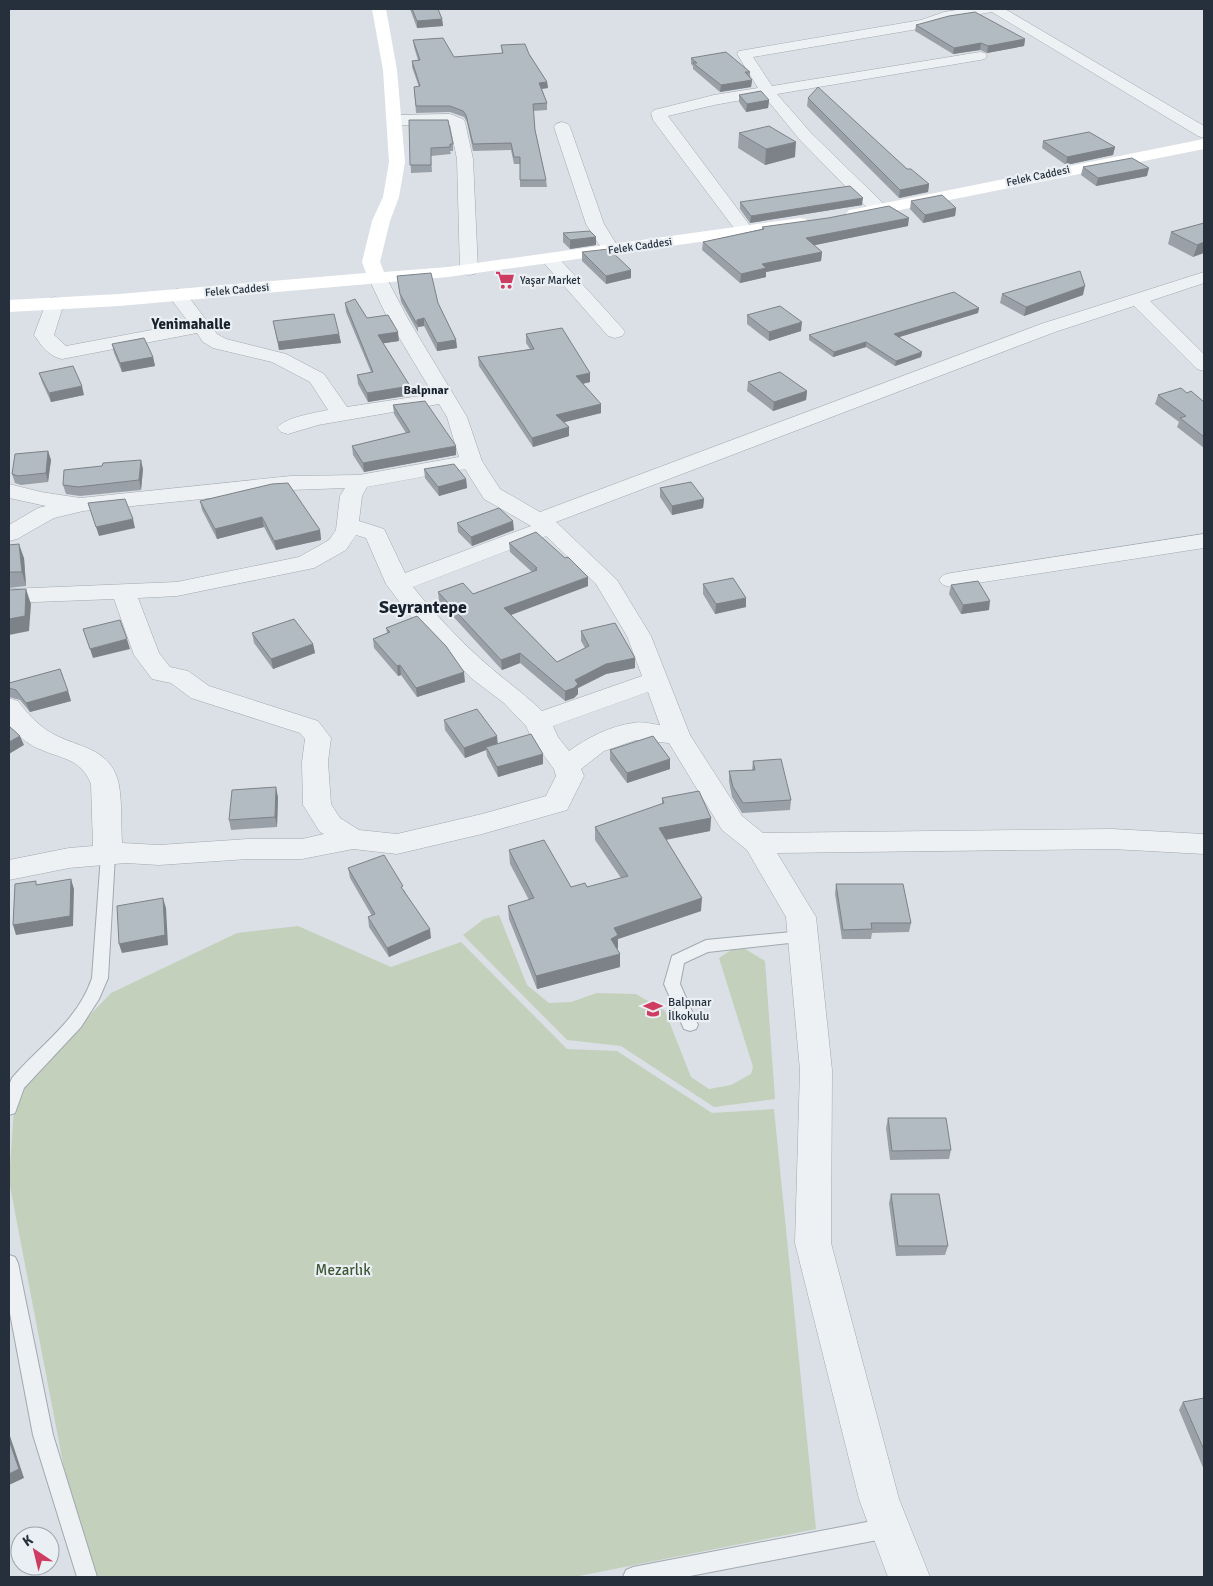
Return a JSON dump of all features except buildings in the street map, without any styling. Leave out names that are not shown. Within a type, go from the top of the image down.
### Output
[{"type":"street","points":[[379,9],[390,70],[397,162],[391,196],[381,221],[371,262],[377,277],[398,319],[457,417],[471,461],[492,494],[544,524],[605,580],[639,636],[677,735],[732,823],[757,843],[801,917],[816,1070],[813,1243],[880,1499],[909,1577]]},
{"type":"street","points":[[879,210],[820,154],[768,92],[756,76],[744,54],[924,24],[949,15],[988,9]]},
{"type":"street","points":[[996,9],[1204,134]]},
{"type":"street","points":[[745,231],[661,120],[659,113],[714,100],[980,56]]},
{"type":"street","points":[[395,120],[450,119],[457,122],[465,160],[469,270]]},
{"type":"street","points":[[562,127],[595,224],[611,250]]},
{"type":"street","name":"Felek Caddesi","points":[[836,217],[879,210],[1204,144]]},
{"type":"street","name":"Felek Caddesi","points":[[9,306],[177,295],[469,270],[818,220]]},
{"type":"street","points":[[550,259],[615,332]]},
{"type":"street","points":[[398,584],[544,524],[1039,331],[1137,299],[1200,284]]},
{"type":"street","points":[[177,295],[200,327],[220,344],[279,358],[318,378],[341,414]]},
{"type":"street","points":[[1137,299],[1204,365]]},
{"type":"street","points":[[55,303],[44,335],[52,346],[62,353],[200,327]]},
{"type":"street","points":[[288,428],[314,419],[445,398]]},
{"type":"street","points":[[9,534],[46,513],[83,504],[291,483],[359,482],[471,461]]},
{"type":"street","points":[[9,596],[177,589],[306,563],[338,545],[347,530],[350,496],[359,482]]},
{"type":"street","points":[[9,491],[41,499],[83,504]]},
{"type":"street","points":[[9,870],[69,858],[126,853],[159,855],[248,849],[302,849],[353,839],[396,844],[482,824],[556,803],[570,776],[567,766],[546,741],[538,722],[513,697],[480,672],[416,607],[398,584],[376,534],[348,525]]},
{"type":"street","points":[[951,580],[1204,541]]},
{"type":"street","points":[[124,592],[147,656],[161,673],[179,677],[200,692],[309,726],[318,738],[315,762],[317,805],[330,825],[353,839]]},
{"type":"street","points":[[538,722],[655,680]]},
{"type":"street","points":[[9,707],[17,719],[45,742],[90,759],[100,772],[105,784],[108,855]]},
{"type":"street","points":[[567,766],[595,745],[634,731],[677,735]]},
{"type":"street","points":[[757,843],[1112,839],[1204,844]]},
{"type":"lane","points":[[9,1108],[17,1084],[82,1016],[96,996],[100,978],[108,855]]},
{"type":"lane","points":[[690,1025],[672,984],[677,960],[706,946],[803,937]]},
{"type":"lane","points":[[9,1263],[43,1435],[87,1577]]},
{"type":"lane","points":[[633,1577],[890,1527]]},
{"type":"green space","points":[[499,915],[527,985],[549,1003],[571,1002],[597,993],[636,994],[665,1011],[691,1077],[709,1089],[731,1085],[751,1074],[753,1067],[719,958],[733,949],[742,947],[765,961],[775,1099],[714,1107],[621,1046],[567,1040],[463,935],[484,919]]},
{"type":"green space","name":"Mezarlık","points":[[298,926],[391,967],[461,942],[567,1049],[617,1051],[712,1113],[774,1109],[816,1529],[574,1577],[98,1577],[76,1531],[9,1181],[15,1093],[111,993],[237,933]]},
{"type":"place","name":"Yaşar Market","points":[[505,280]]},
{"type":"place","name":"Balpınar İlkokulu","points":[[653,1009]]},
{"type":"district","name":"Yenimahalle","points":[[191,324]]},
{"type":"district","name":"Balpınar","points":[[426,390]]},
{"type":"district","name":"Seyrantepe","points":[[423,607]]}]
